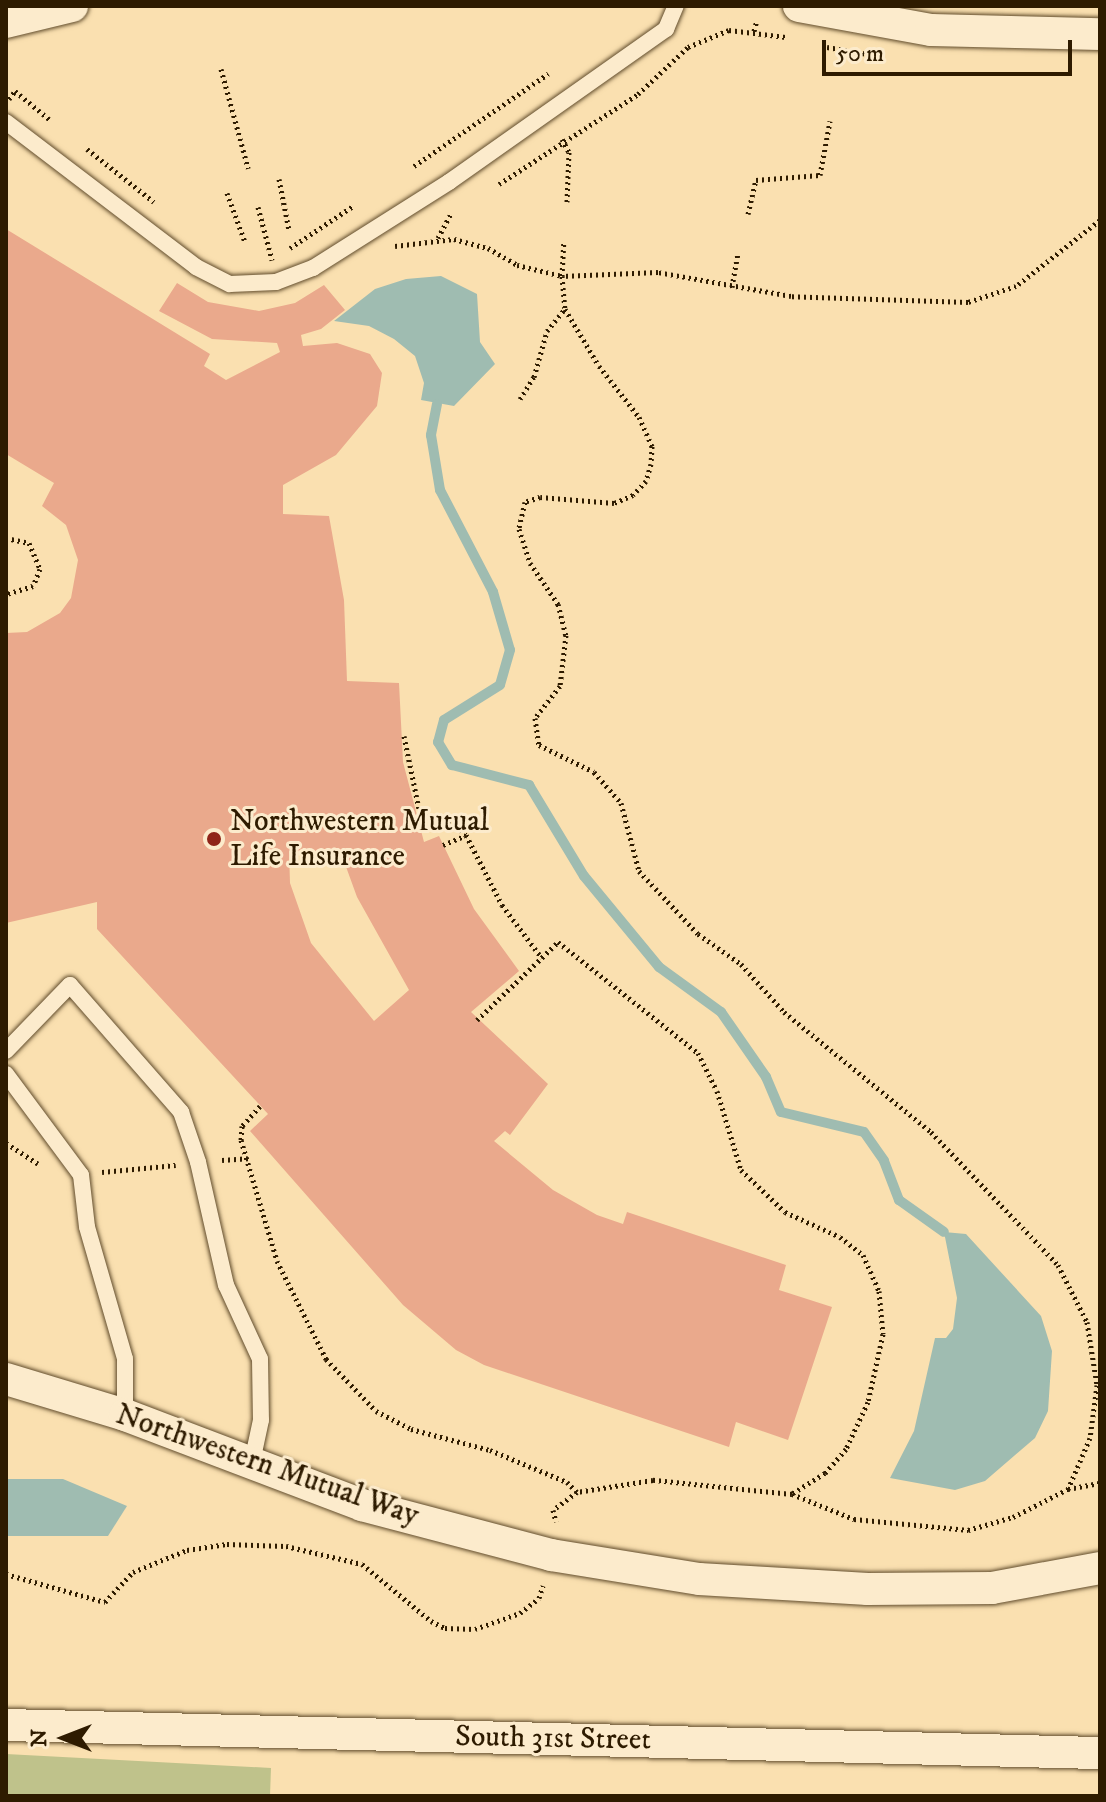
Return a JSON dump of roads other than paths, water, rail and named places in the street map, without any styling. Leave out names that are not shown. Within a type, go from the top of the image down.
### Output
[{"type":"street","points":[[6,22],[72,6]]},
{"type":"street","points":[[799,6],[931,30],[1100,34]]},
{"type":"street","name":"Northwestern Mutual Way","points":[[6,1379],[125,1415],[362,1505],[536,1551],[699,1579],[868,1589],[992,1588],[1100,1568]]},
{"type":"street","name":"South 31st Street","points":[[6,1725],[1100,1753]]},
{"type":"lane","points":[[6,122],[196,267],[230,284],[276,282],[313,268],[449,182],[666,29],[676,6]]},
{"type":"lane","points":[[6,1051],[70,985],[181,1112],[198,1162],[226,1285],[260,1359],[261,1420],[252,1462]]},
{"type":"lane","points":[[6,1074],[81,1175],[87,1227],[125,1359],[125,1415]]},
{"type":"waterway","points":[[437,404],[431,435],[440,490],[493,592],[510,650],[500,685],[444,720],[438,742],[452,765],[529,785],[584,876],[659,967],[721,1012],[766,1077],[781,1112],[864,1132],[884,1161],[899,1200],[944,1232]]},
{"type":"place","name":"Northwestern Mutual Life Insurance","points":[[214,839]]}]
